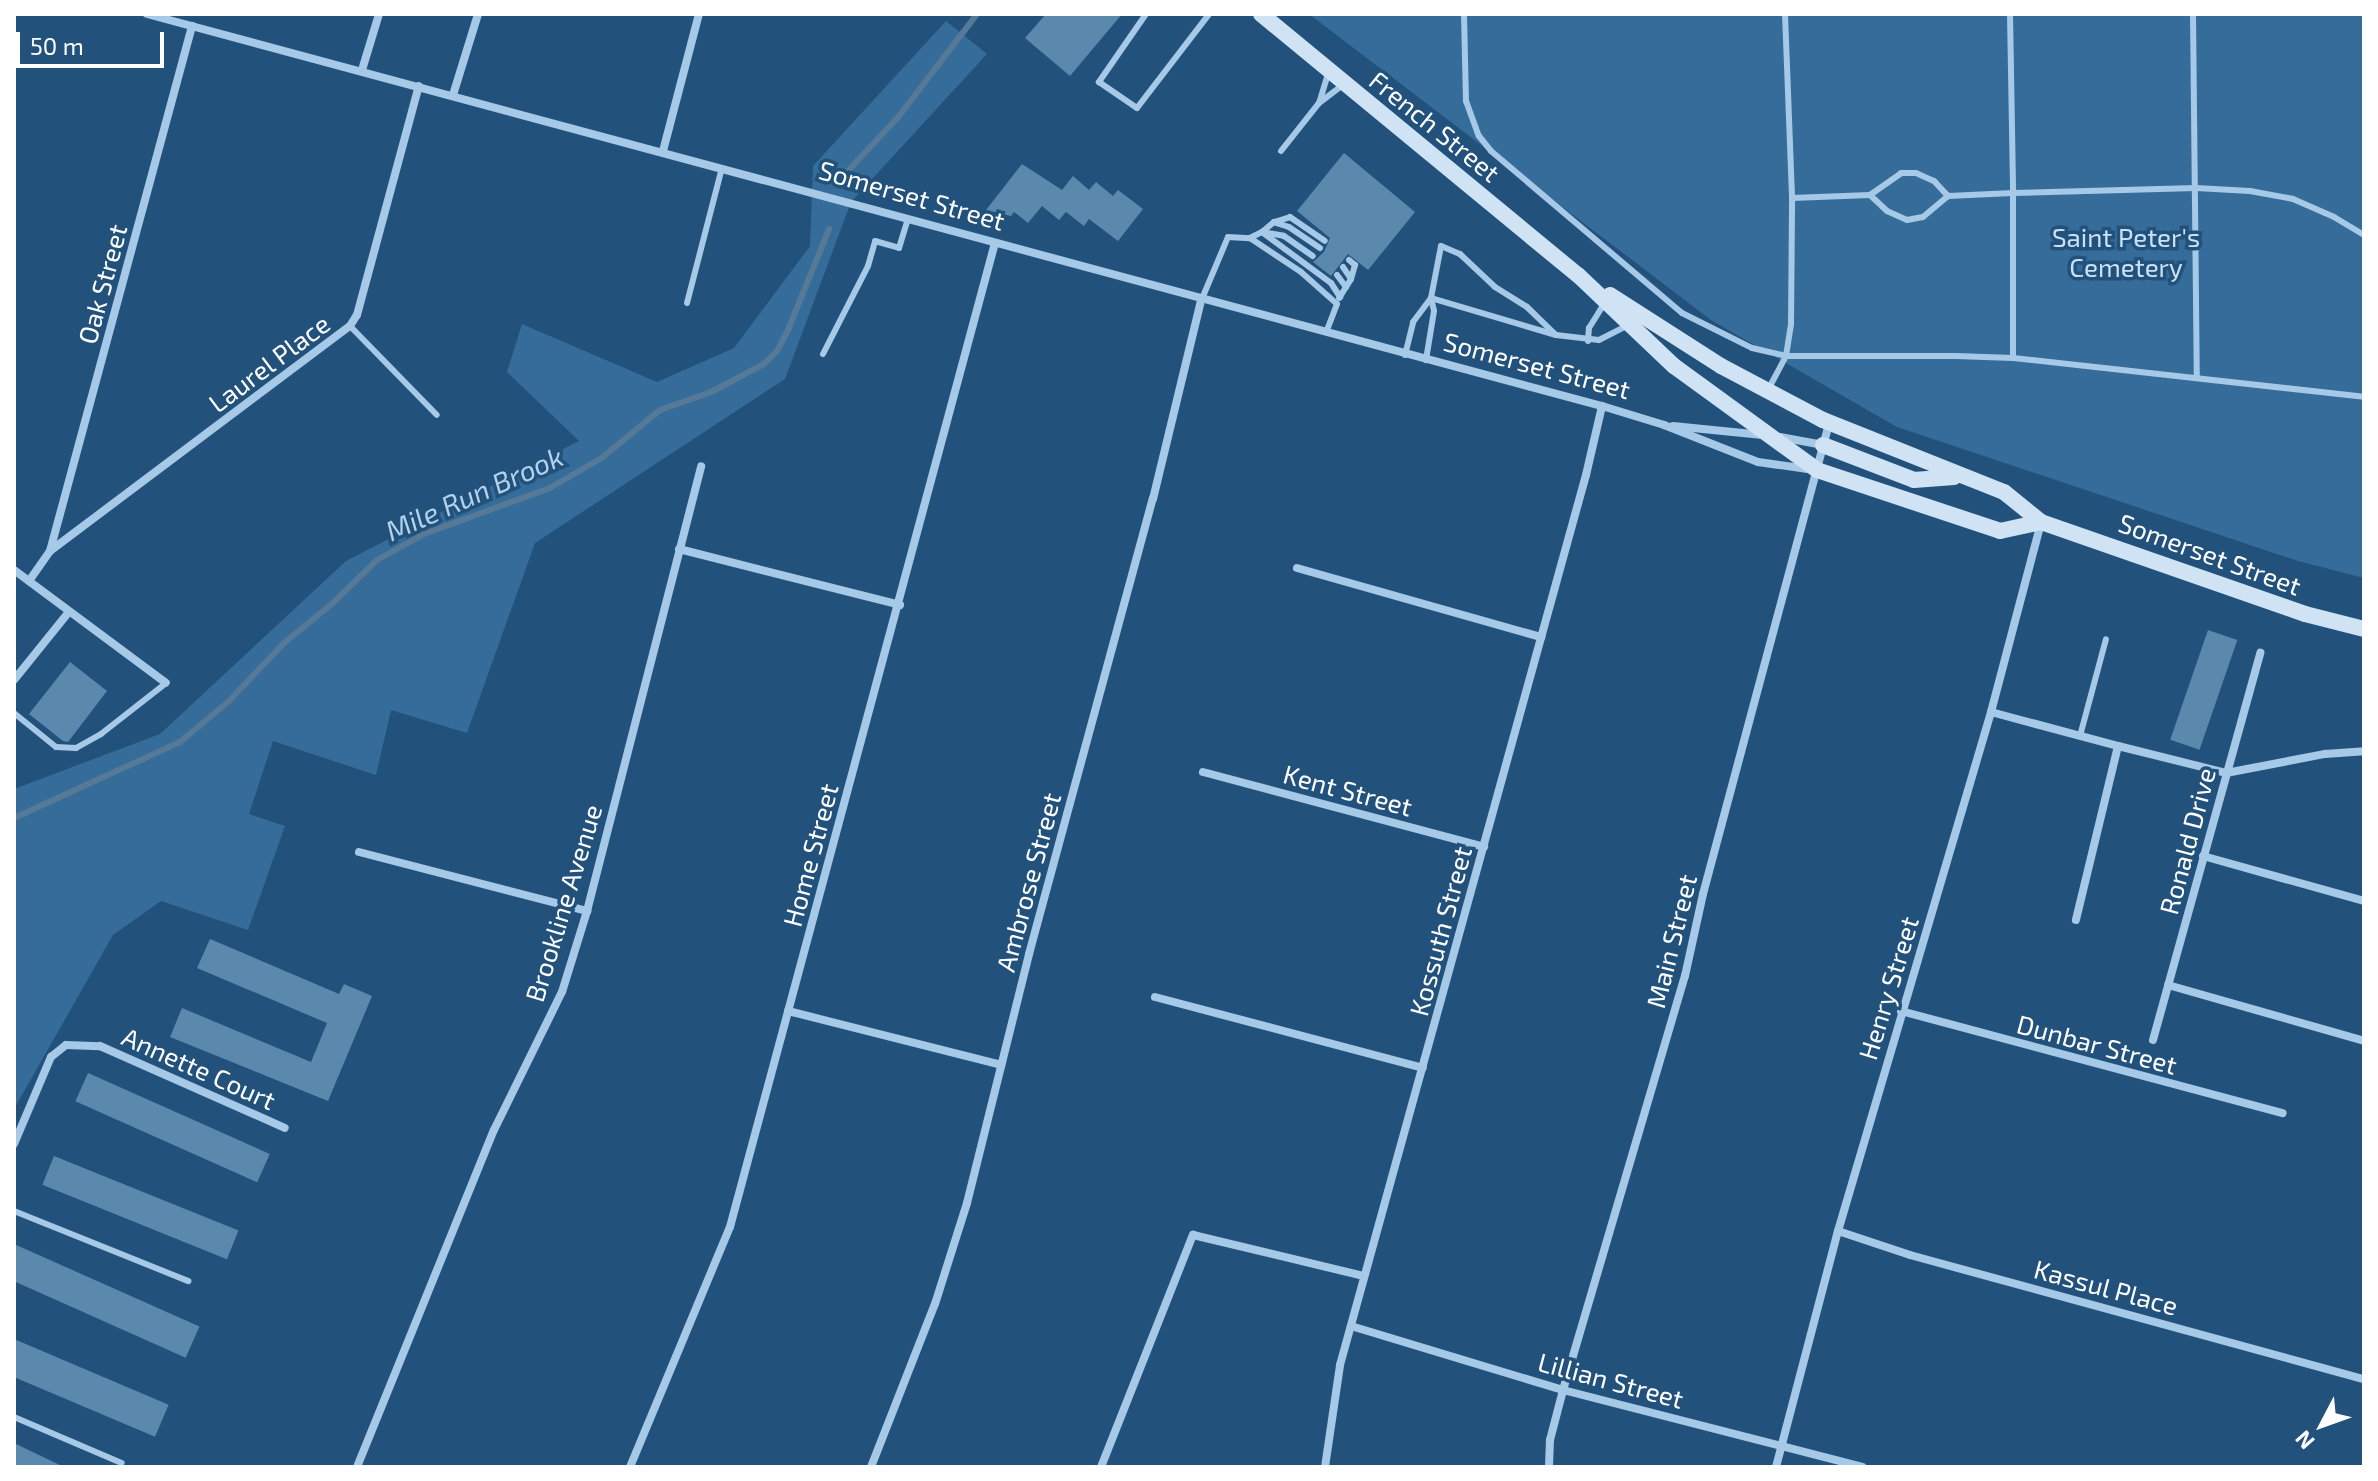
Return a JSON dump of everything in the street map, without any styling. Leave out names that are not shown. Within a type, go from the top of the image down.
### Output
[{"type":"main road","name":"French Street","points":[[1261,14],[1578,275],[1674,366],[1817,470]]},
{"type":"main road","name":"French Street","points":[[1578,275],[1767,391],[1829,423]]},
{"type":"main road","name":"Somerset Street","points":[[1829,423],[2004,492],[2041,522],[2305,614],[2364,629]]},
{"type":"main road","points":[[1823,445],[1914,480],[1959,476]]},
{"type":"main road","name":"Somerset Street","points":[[1817,470],[2000,531],[2041,522]]},
{"type":"street","name":"Somerset Street","points":[[147,14],[663,151],[1201,301],[1602,406],[1664,425],[1758,462],[1817,470]]},
{"type":"street","points":[[362,70],[379,14]]},
{"type":"street","points":[[453,95],[478,14]]},
{"type":"street","points":[[663,151],[699,14]]},
{"type":"street","name":"Oak Street","points":[[50,551],[192,26]]},
{"type":"street","name":"Laurel Place","points":[[50,551],[350,326],[357,315],[419,86]]},
{"type":"street","name":"Home Street","points":[[630,1467],[730,1227],[900,605],[995,243]]},
{"type":"street","name":"Ambrose Street","points":[[871,1467],[940,1289],[967,1203],[1153,499],[1201,301]]},
{"type":"street","name":"Kossuth Street","points":[[1325,1467],[1340,1365],[1602,406]]},
{"type":"street","name":"Main Street","points":[[1549,1467],[1550,1440],[1563,1390],[1685,976],[1703,894],[1829,423]]},
{"type":"street","name":"Somerset Street","points":[[1664,425],[1771,436],[1823,445]]},
{"type":"street","name":"Brookline Avenue","points":[[357,1467],[494,1130],[562,992],[587,911],[701,466]]},
{"type":"street","name":"Henry Street","points":[[1776,1467],[1779,1446],[1838,1231],[1991,712],[2041,522]]},
{"type":"street","points":[[679,549],[900,605]]},
{"type":"street","points":[[29,581],[50,551]]},
{"type":"street","points":[[1297,568],[1541,637]]},
{"type":"street","points":[[14,570],[166,683]]},
{"type":"street","points":[[14,680],[68,613]]},
{"type":"street","name":"Ronald Drive","points":[[2153,1040],[2260,653]]},
{"type":"street","points":[[1991,712],[2226,773],[2325,754],[2364,751]]},
{"type":"street","points":[[2076,920],[2118,746]]},
{"type":"street","name":"Kent Street","points":[[1203,772],[1484,847]]},
{"type":"street","points":[[359,852],[587,911]]},
{"type":"street","points":[[2203,856],[2364,901]]},
{"type":"street","points":[[2168,985],[2364,1041]]},
{"type":"street","points":[[1155,997],[1423,1068]]},
{"type":"street","points":[[788,1011],[1001,1065]]},
{"type":"street","name":"Dunbar Street","points":[[1901,1011],[2047,1053],[2283,1113]]},
{"type":"street","name":"Annette Court","points":[[14,1144],[51,1057],[66,1045],[100,1046],[285,1128]]},
{"type":"street","name":"Kassul Place","points":[[1838,1231],[1910,1255],[2364,1379]]},
{"type":"street","points":[[1101,1467],[1193,1235],[1364,1276]]},
{"type":"street","name":"Lillian Street","points":[[1351,1326],[1563,1390],[1862,1467]]},
{"type":"lane","points":[[1146,14],[1099,82],[1137,108],[1209,14]]},
{"type":"lane","points":[[1464,14],[1466,101],[1479,136],[1504,165],[1682,313],[1752,348],[1786,356],[2013,358],[2364,397]]},
{"type":"lane","points":[[1767,391],[1786,356],[1791,324],[1792,198],[1785,14]]},
{"type":"lane","points":[[2010,14],[2013,358]]},
{"type":"lane","points":[[2193,14],[2197,377]]},
{"type":"lane","points":[[1319,103],[1329,70]]},
{"type":"lane","points":[[1281,151],[1319,103],[1345,84]]},
{"type":"lane","points":[[687,303],[722,168]]},
{"type":"lane","points":[[1792,198],[1870,195],[1901,173],[1916,173],[1934,181],[1948,196]]},
{"type":"lane","points":[[1870,195],[1887,211],[1907,220],[1923,217],[1948,196],[2196,188],[2293,199],[2334,217],[2364,235]]},
{"type":"lane","points":[[1201,301],[1228,237],[1250,238],[1274,222],[1290,217],[1325,241]]},
{"type":"lane","points":[[823,354],[868,266],[875,241],[899,248],[908,219]]},
{"type":"lane","points":[[1274,222],[1289,227],[1320,248]]},
{"type":"lane","points":[[1262,232],[1284,236],[1313,256]]},
{"type":"lane","points":[[1262,232],[1331,283],[1338,301]]},
{"type":"lane","points":[[1250,238],[1338,301]]},
{"type":"lane","points":[[1426,360],[1434,311],[1431,298],[1441,246],[1460,254],[1556,335]]},
{"type":"lane","points":[[1326,332],[1351,279],[1355,265],[1349,260]]},
{"type":"lane","points":[[1343,267],[1351,279]]},
{"type":"lane","points":[[1337,275],[1346,287]]},
{"type":"lane","points":[[1431,298],[1556,335],[1588,341],[1599,340],[1630,324]]},
{"type":"lane","points":[[1405,355],[1413,322],[1431,298]]},
{"type":"lane","points":[[1588,341],[1589,328],[1606,301]]},
{"type":"lane","points":[[350,326],[437,415]]},
{"type":"lane","points":[[2080,736],[2106,639]]},
{"type":"lane","points":[[14,713],[56,747],[76,748],[101,734],[166,683]]},
{"type":"lane","points":[[14,1211],[188,1281]]},
{"type":"lane","points":[[14,1417],[122,1463]]},
{"type":"green space","name":"Saint Peter's Cemetery","points":[[1309,14],[2364,14],[2364,578],[2298,561],[1897,427],[1711,320]]},
{"type":"green space","points":[[946,21],[987,54],[851,202],[785,379],[535,543],[467,733],[391,710],[376,775],[273,741],[249,814],[285,826],[248,930],[161,901],[113,935],[14,1109],[14,789],[160,734],[346,561],[579,441],[507,372],[522,324],[657,382],[734,348],[810,246],[813,166]]},
{"type":"building","points":[[1046,14],[1122,14],[1070,76],[1025,38]]},
{"type":"building","points":[[1344,153],[1415,212],[1368,270],[1348,254],[1331,276],[1313,262],[1324,252],[1330,238],[1297,211]]},
{"type":"building","points":[[1022,164],[1062,190],[1073,176],[1089,190],[1096,182],[1113,196],[1118,190],[1143,209],[1118,241],[1089,219],[1084,226],[1066,212],[1059,220],[1042,206],[1028,223],[1014,212],[1011,216],[986,210]]},
{"type":"building","points":[[2208,630],[2237,640],[2200,750],[2170,740]]},
{"type":"building","points":[[70,662],[107,691],[68,742],[29,714]]},
{"type":"building","points":[[210,939],[339,994],[344,984],[372,996],[328,1101],[170,1037],[182,1008],[311,1062],[327,1023],[197,968]]},
{"type":"building","points":[[88,1073],[270,1154],[257,1182],[75,1101]]},
{"type":"building","points":[[54,1156],[239,1231],[227,1259],[42,1185]]},
{"type":"building","points":[[14,1244],[199,1327],[186,1358],[14,1281]]},
{"type":"building","points":[[14,1339],[169,1405],[155,1437],[14,1377]]},
{"type":"building","points":[[14,1443],[64,1467],[14,1467]]},
{"type":"waterway","name":"Mile Run Brook","points":[[845,174],[899,116],[977,14]]},
{"type":"waterway","name":"Mile Run Brook","points":[[14,818],[180,742],[228,702],[284,643],[333,603],[377,560],[424,534],[550,488],[603,457],[660,410],[711,392],[764,364],[777,351],[788,330],[829,229]]}]
